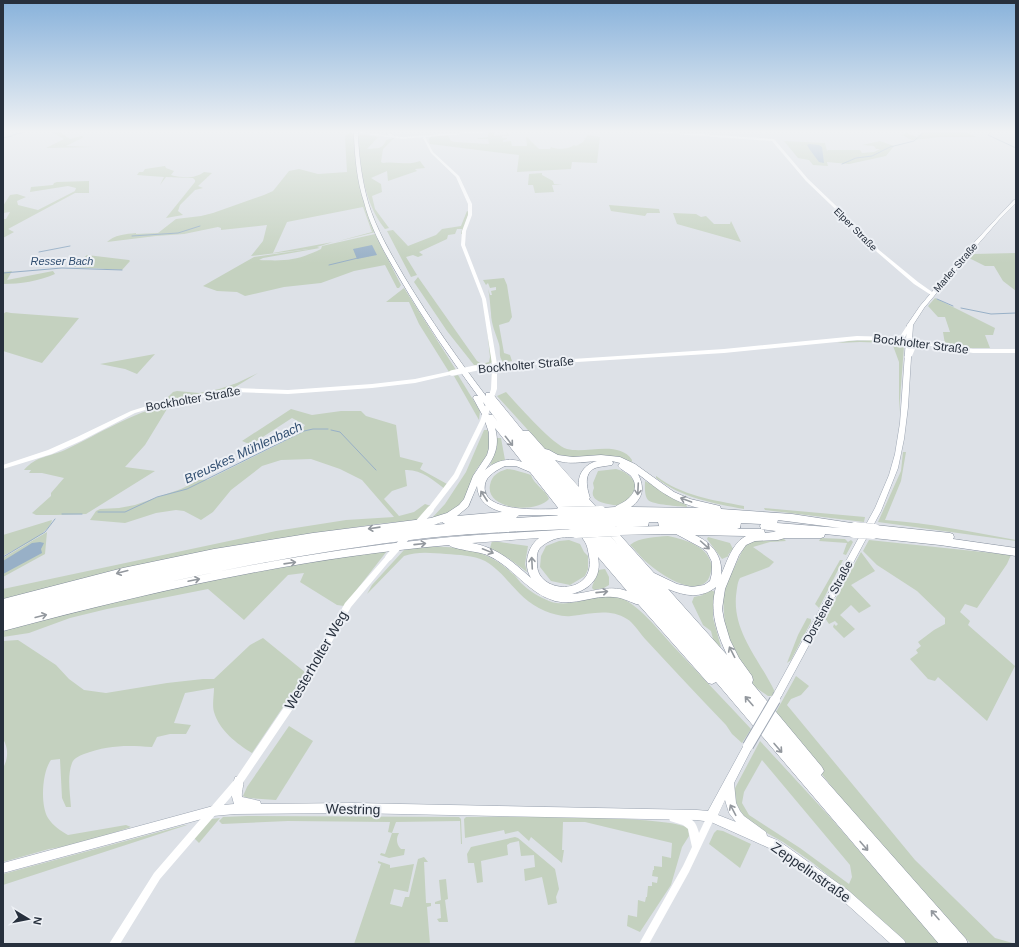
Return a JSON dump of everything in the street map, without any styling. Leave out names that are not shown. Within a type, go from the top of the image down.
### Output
[{"type":"highway","points":[[360,175],[374,224],[404,281],[450,352],[493,409],[557,489],[948,944]]},
{"type":"highway","points":[[371,213],[425,307],[483,388],[620,554],[961,944]]},
{"type":"highway","points":[[450,352],[463,379],[505,436],[587,537],[654,616],[697,663],[754,720]]},
{"type":"highway","points":[[483,388],[489,391],[535,443],[750,690],[824,780],[848,814]]},
{"type":"highway","points":[[3,603],[130,570],[256,545],[444,518],[459,510],[468,501],[476,477],[491,456],[494,442],[489,422],[477,398]]},
{"type":"highway","points":[[535,443],[553,457],[564,461],[574,462],[602,457],[619,460],[638,470],[671,495],[704,506],[749,514]]},
{"type":"highway","points":[[591,507],[582,488],[583,474],[586,470],[598,464],[612,463],[625,467],[634,475],[639,485],[636,499],[610,517]]},
{"type":"highway","points":[[538,477],[525,466],[518,464],[502,464],[491,468],[486,473],[480,484],[480,489],[482,496],[486,500],[501,509],[518,512],[546,512],[566,519]]},
{"type":"highway","points":[[3,618],[147,581],[301,552],[566,519],[600,511],[610,517],[654,523],[854,530],[1016,552]]},
{"type":"highway","points":[[3,610],[136,578],[246,555],[333,541],[441,528],[678,511],[749,514],[816,520],[854,530]]},
{"type":"highway","points":[[412,523],[546,512]]},
{"type":"highway","points":[[784,731],[778,720],[746,679],[730,650],[721,629],[718,609],[720,588],[739,547],[747,540],[756,537],[854,530]]},
{"type":"highway","points":[[628,531],[681,533],[693,537],[702,542],[713,554],[717,562],[717,574],[712,584],[705,589],[689,592],[667,585],[641,566]]},
{"type":"highway","points":[[3,626],[155,588],[237,571],[339,553],[472,538],[576,532],[696,531],[782,535]]},
{"type":"highway","points":[[874,532],[924,533],[1016,546]]},
{"type":"highway","points":[[564,533],[541,542],[536,547],[531,560],[535,576],[540,582],[554,590],[563,591],[579,589],[591,579],[595,567],[595,561],[587,537]]},
{"type":"highway","points":[[436,542],[468,546],[490,552],[507,561],[531,584],[556,597],[575,598],[606,591],[622,593],[638,601],[654,616]]},
{"type":"highway","points":[[136,578],[153,571],[256,545]]},
{"type":"main road","name":"Marler Straße","points":[[908,341],[910,325],[917,313],[992,225],[1016,201]]},
{"type":"main road","name":"Dorstener Straße","points":[[711,817],[748,746],[778,694],[878,508],[892,477],[899,453],[902,433],[908,341]]},
{"type":"main road","points":[[239,781],[236,793],[238,802],[282,808]]},
{"type":"main road","points":[[729,783],[729,800],[736,816],[773,844]]},
{"type":"main road","name":"Westring","points":[[3,868],[213,811],[282,808],[646,813],[711,817]]},
{"type":"main road","name":"Zeppelinstraße","points":[[711,817],[773,844],[798,860],[845,895],[900,944]]},
{"type":"street","name":"Westerholter Weg","points":[[114,944],[157,876],[239,781],[302,688],[348,605],[430,510],[459,472],[483,421],[494,389],[496,366],[482,294],[464,245],[464,231],[470,215],[469,202],[457,175]]},
{"type":"street","name":"Elper Straße","points":[[803,175],[854,225],[880,253],[911,279],[933,294]]},
{"type":"street","points":[[890,338],[903,336],[910,325]]},
{"type":"street","name":"Bockholter Straße","points":[[3,467],[60,448],[132,412],[161,403],[233,390],[288,392],[384,385],[476,368],[724,351],[832,339],[890,338],[973,351],[1016,351]]},
{"type":"street","points":[[907,357],[910,356],[913,348],[926,344]]},
{"type":"street","points":[[646,813],[687,821],[692,825],[696,847]]},
{"type":"street","name":"Dorstener Straße","points":[[644,944],[683,874],[711,817]]},
{"type":"green space","points":[[140,175],[193,177],[198,175],[210,175],[198,186],[203,188],[195,190],[180,205],[178,211],[183,215],[166,218],[195,182],[195,180],[193,178],[166,177],[160,185],[164,177]]},
{"type":"green space","points":[[286,175],[359,175],[376,232],[335,242],[372,232],[363,207],[287,222],[273,253],[333,242],[317,247],[320,248],[259,260],[284,260],[298,258],[321,249],[322,246],[375,234],[401,285],[399,288],[397,288],[385,265],[354,271],[321,283],[284,287],[245,296],[237,292],[217,291],[203,286],[254,257],[309,249],[251,256],[263,241],[267,225],[221,230],[221,228],[218,227],[184,234],[107,242],[124,234],[158,233],[176,219],[213,213],[273,191]]},
{"type":"green space","points":[[363,175],[377,175],[371,178],[381,184],[382,192],[372,196],[375,209],[389,228],[385,229],[378,219],[372,208]]},
{"type":"green space","points":[[387,175],[405,175],[388,181]]},
{"type":"green space","points":[[529,175],[542,175],[553,181],[554,184],[562,184],[552,185],[554,192],[535,193],[533,185],[528,185]]},
{"type":"green space","points":[[89,181],[89,193],[75,193],[8,229],[14,232],[3,238],[3,219],[6,219],[10,212],[3,213],[3,206],[10,195],[17,194],[26,197],[17,201],[18,205],[38,210],[75,191],[76,188],[68,186],[30,192],[31,187],[53,185],[57,182]]},
{"type":"green space","points":[[609,205],[659,209],[660,213],[647,213],[645,216],[611,211]]},
{"type":"green space","points":[[467,211],[469,212],[462,234],[462,229],[457,229],[455,234],[448,235],[447,239],[419,252],[423,255],[418,257],[413,255],[406,257],[417,275],[411,277],[387,231],[393,230],[408,246],[436,235],[442,229],[461,226]]},
{"type":"green space","points":[[673,213],[696,214],[701,217],[706,216],[714,224],[730,224],[731,221],[741,242],[677,224]]},
{"type":"green space","points":[[1016,253],[1016,291],[1003,281],[994,266],[985,266],[969,258],[973,254]]},
{"type":"green space","points":[[87,255],[130,261],[122,270],[74,267]]},
{"type":"green space","points":[[12,271],[7,280],[53,271],[55,274],[43,279],[29,282],[3,284],[3,272]]},
{"type":"green space","points":[[418,277],[477,361],[482,364],[489,362],[490,357],[487,328],[492,362],[490,364],[481,366],[474,365],[447,331],[414,282]]},
{"type":"green space","points":[[504,278],[507,285],[512,317],[509,322],[499,325],[504,353],[510,355],[512,361],[503,362],[492,321],[488,289],[490,295],[492,295],[491,291],[496,290],[496,287],[490,288],[488,283],[486,285],[483,280]]},
{"type":"green space","points":[[404,288],[456,370],[449,372],[419,324],[409,302],[386,302]]},
{"type":"green space","points":[[935,298],[995,328],[993,335],[985,335],[990,348],[967,348],[945,344],[943,332],[950,332],[945,317],[938,317],[928,306]]},
{"type":"green space","points":[[6,312],[79,318],[42,363],[3,351],[3,314]]},
{"type":"green space","points":[[880,340],[897,342],[904,346],[899,412],[899,362],[892,343],[837,343]]},
{"type":"green space","points":[[155,354],[137,374],[125,369],[100,364]]},
{"type":"green space","points":[[258,373],[232,389],[164,401],[173,392],[199,393],[219,389],[237,383]]},
{"type":"green space","points":[[458,375],[480,411],[479,420],[454,376]]},
{"type":"green space","points":[[506,392],[536,424],[561,446],[567,449],[575,450],[611,449],[626,454],[632,462],[620,458],[565,459],[546,450],[497,396]]},
{"type":"green space","points":[[170,404],[145,445],[125,467],[155,471],[86,514],[36,515],[32,513],[51,496],[51,493],[64,478],[42,473],[29,473],[31,470],[24,470],[29,465],[38,459],[65,450],[129,418]]},
{"type":"green space","points":[[291,409],[312,415],[341,411],[361,411],[366,416],[396,425],[400,457],[423,463],[420,469],[447,484],[445,489],[422,473],[405,470],[407,486],[392,491],[384,499],[399,516],[414,512],[425,504],[431,506],[417,520],[377,524],[231,546],[98,575],[3,599],[3,589],[276,531],[346,520],[394,517],[362,480],[340,469],[311,459],[281,460],[262,466],[231,490],[213,512],[201,520],[184,511],[176,510],[156,513],[125,523],[90,520],[96,511],[100,509],[135,505],[181,489],[199,480],[207,480],[285,441],[287,437],[303,428],[305,425],[292,418],[255,442],[249,444],[242,441]]},
{"type":"green space","points":[[484,430],[488,430],[488,451],[473,476],[466,496],[460,505],[451,512],[432,518],[445,504],[466,472]]},
{"type":"green space","points":[[497,438],[501,438],[505,460],[490,465],[497,447]]},
{"type":"green space","points":[[903,452],[906,452],[901,481],[885,520],[951,528],[1016,541],[878,522],[901,471]]},
{"type":"green space","points":[[507,469],[531,475],[549,499],[543,504],[523,508],[513,507],[495,500],[491,493],[490,485],[492,479],[496,474]]},
{"type":"green space","points":[[616,469],[628,474],[636,484],[634,495],[620,506],[601,502],[594,497],[593,493],[593,483],[598,471]]},
{"type":"green space","points":[[656,476],[666,483],[687,493],[744,506],[744,509],[709,502],[687,495],[666,485],[656,478]]},
{"type":"green space","points":[[645,481],[686,504],[687,507],[651,502],[648,500],[645,493]]},
{"type":"green space","points":[[764,508],[865,517],[864,522],[765,510]]},
{"type":"green space","points":[[52,520],[50,525],[39,536],[3,556],[3,535]]},
{"type":"green space","points":[[47,532],[45,554],[3,577],[3,558]]},
{"type":"green space","points":[[668,536],[689,542],[702,549],[710,560],[712,567],[707,581],[700,585],[692,586],[674,580],[649,564],[630,545],[638,540]]},
{"type":"green space","points":[[708,537],[730,543],[733,549],[728,555],[729,556],[722,559],[707,539]]},
{"type":"green space","points":[[783,538],[786,541],[770,542],[753,547],[774,562],[769,567],[740,578],[736,596],[736,609],[743,634],[775,692],[772,696],[768,696],[755,687],[730,642],[725,627],[723,598],[726,585],[744,547],[751,541]]},
{"type":"green space","points":[[821,538],[845,539],[848,542],[851,540],[853,542],[846,555],[843,554],[847,543],[819,541]]},
{"type":"green space","points":[[569,540],[580,544],[588,556],[588,569],[585,576],[570,585],[551,581],[540,567],[541,556],[546,546],[559,541]]},
{"type":"green space","points":[[869,540],[1011,555],[1007,564],[977,608],[965,604],[960,612],[970,621],[968,625],[1015,666],[987,721],[938,677],[935,681],[928,679],[910,659],[918,653],[916,650],[921,646],[918,642],[945,624],[945,618],[917,591],[877,565],[863,551]]},
{"type":"green space","points":[[492,541],[528,546],[525,564],[527,572],[508,558],[490,548]]},
{"type":"green space","points":[[423,547],[460,548],[482,554],[503,565],[527,588],[549,601],[567,603],[601,596],[618,597],[626,600],[648,619],[751,729],[742,743],[732,734],[726,725],[627,619],[607,613],[568,616],[545,611],[527,600],[493,566],[480,559],[466,556],[430,553],[414,553],[404,556],[367,594],[372,585],[404,550]]},
{"type":"green space","points":[[387,551],[344,606],[337,605],[300,582],[304,573],[288,575],[244,620],[208,589],[107,609],[70,618],[29,633],[3,637],[3,630],[194,584],[290,566]]},
{"type":"green space","points":[[861,552],[875,571],[851,585],[871,606],[859,613],[851,605],[840,615],[855,629],[844,638],[833,627],[834,624],[836,626],[838,624],[835,621],[829,624],[825,618]]},
{"type":"green space","points":[[840,560],[843,560],[819,608],[815,604]]},
{"type":"green space","points":[[605,569],[609,577],[609,585],[604,588],[594,590],[592,588],[593,583],[598,570]]},
{"type":"green space","points":[[709,589],[715,592],[713,618],[721,647],[714,643],[711,631],[703,625],[692,602],[694,597],[703,595],[703,593]]},
{"type":"green space","points":[[807,618],[811,619],[811,622],[791,660],[787,663],[798,635]]},
{"type":"green space","points":[[263,638],[306,673],[252,753],[229,736],[216,719],[213,709],[214,688],[185,693],[174,723],[191,725],[186,734],[170,734],[157,737],[152,747],[109,747],[84,754],[74,760],[70,768],[69,779],[71,807],[66,807],[62,798],[60,759],[51,760],[48,765],[43,789],[45,812],[57,828],[68,835],[126,825],[131,827],[80,844],[49,849],[3,862],[3,768],[7,754],[3,739],[3,641],[18,640],[56,665],[69,679],[84,690],[106,693],[167,683],[214,679],[250,645]]},
{"type":"green space","points":[[796,676],[809,686],[801,695],[791,699],[787,705],[915,860],[995,938],[1016,944],[971,944],[869,831],[821,773],[776,712]]},
{"type":"green space","points":[[289,726],[313,741],[276,800],[247,798],[243,796],[247,787]]},
{"type":"green space","points":[[760,741],[830,817],[940,944],[906,944],[852,895],[813,863],[783,842],[756,827],[737,811],[734,790]],"holes":[[[762,760],[850,865],[852,877],[849,884],[800,848],[749,815],[742,803],[744,792]]]},
{"type":"green space","points":[[554,816],[645,820],[664,822],[688,828],[689,836],[682,847],[671,885],[640,932],[627,926],[628,915],[637,917],[638,900],[645,902],[648,886],[652,886],[652,882],[657,883],[658,877],[652,876],[654,866],[662,867],[662,856],[671,858],[672,843],[585,822],[563,822],[562,850],[564,850],[562,863],[531,837],[529,841],[518,831],[505,834],[504,830],[465,838],[464,819],[466,817]]},
{"type":"green space","points":[[223,817],[459,817],[461,819],[462,844],[460,821],[396,822],[392,833],[388,832],[390,822],[288,821],[222,824],[219,821]]},
{"type":"green space","points":[[220,818],[199,843],[194,838],[211,819]]},
{"type":"green space","points":[[187,825],[3,885],[3,874]]},
{"type":"green space","points":[[717,830],[723,831],[751,844],[740,868],[709,844]]},
{"type":"green space","points":[[392,833],[399,833],[397,843],[401,849],[405,849],[404,855],[389,858],[380,855],[381,853],[385,854]]},
{"type":"green space","points":[[515,837],[555,869],[559,889],[556,897],[557,903],[548,905],[542,877],[525,881],[524,869],[535,867],[534,855],[521,856],[519,841],[507,845],[508,855],[481,861],[483,882],[477,883],[474,863],[468,863],[467,854],[471,847]]},
{"type":"green space","points":[[424,857],[428,862],[424,862],[426,903],[431,903],[431,906],[427,907],[430,944],[354,944],[381,864],[378,863],[378,861],[390,865],[390,868],[414,864],[408,892],[394,889],[390,904],[402,907],[405,897],[409,897],[418,859]]},
{"type":"green space","points":[[446,879],[448,899],[445,900],[448,922],[439,922],[437,919],[441,918],[440,904],[435,904],[435,902],[441,900],[439,880]]},
{"type":"water","points":[[372,245],[377,255],[357,259],[353,249]]},
{"type":"water","points":[[32,543],[44,543],[41,549],[42,553],[3,574],[3,561]]},
{"type":"waterway","points":[[132,236],[178,233],[200,226]]},
{"type":"waterway","points":[[39,252],[70,246]]},
{"type":"waterway","points":[[329,265],[358,258]]},
{"type":"waterway","name":"Resser Bach","points":[[3,273],[62,268],[122,270]]},
{"type":"waterway","points":[[937,299],[953,306]]},
{"type":"waterway","points":[[961,308],[991,314],[1016,313]]},
{"type":"waterway","name":"Breuskes Mühlenbach","points":[[98,512],[125,512],[157,497],[187,489],[304,431],[313,429],[328,429]]},
{"type":"waterway","name":"Breuskes Mühlenbach","points":[[331,430],[340,432],[376,470]]},
{"type":"waterway","name":"Breuskes Mühlenbach","points":[[62,514],[82,514]]},
{"type":"waterway","name":"Breuskes Mühlenbach","points":[[3,557],[45,532],[55,519]]}]
